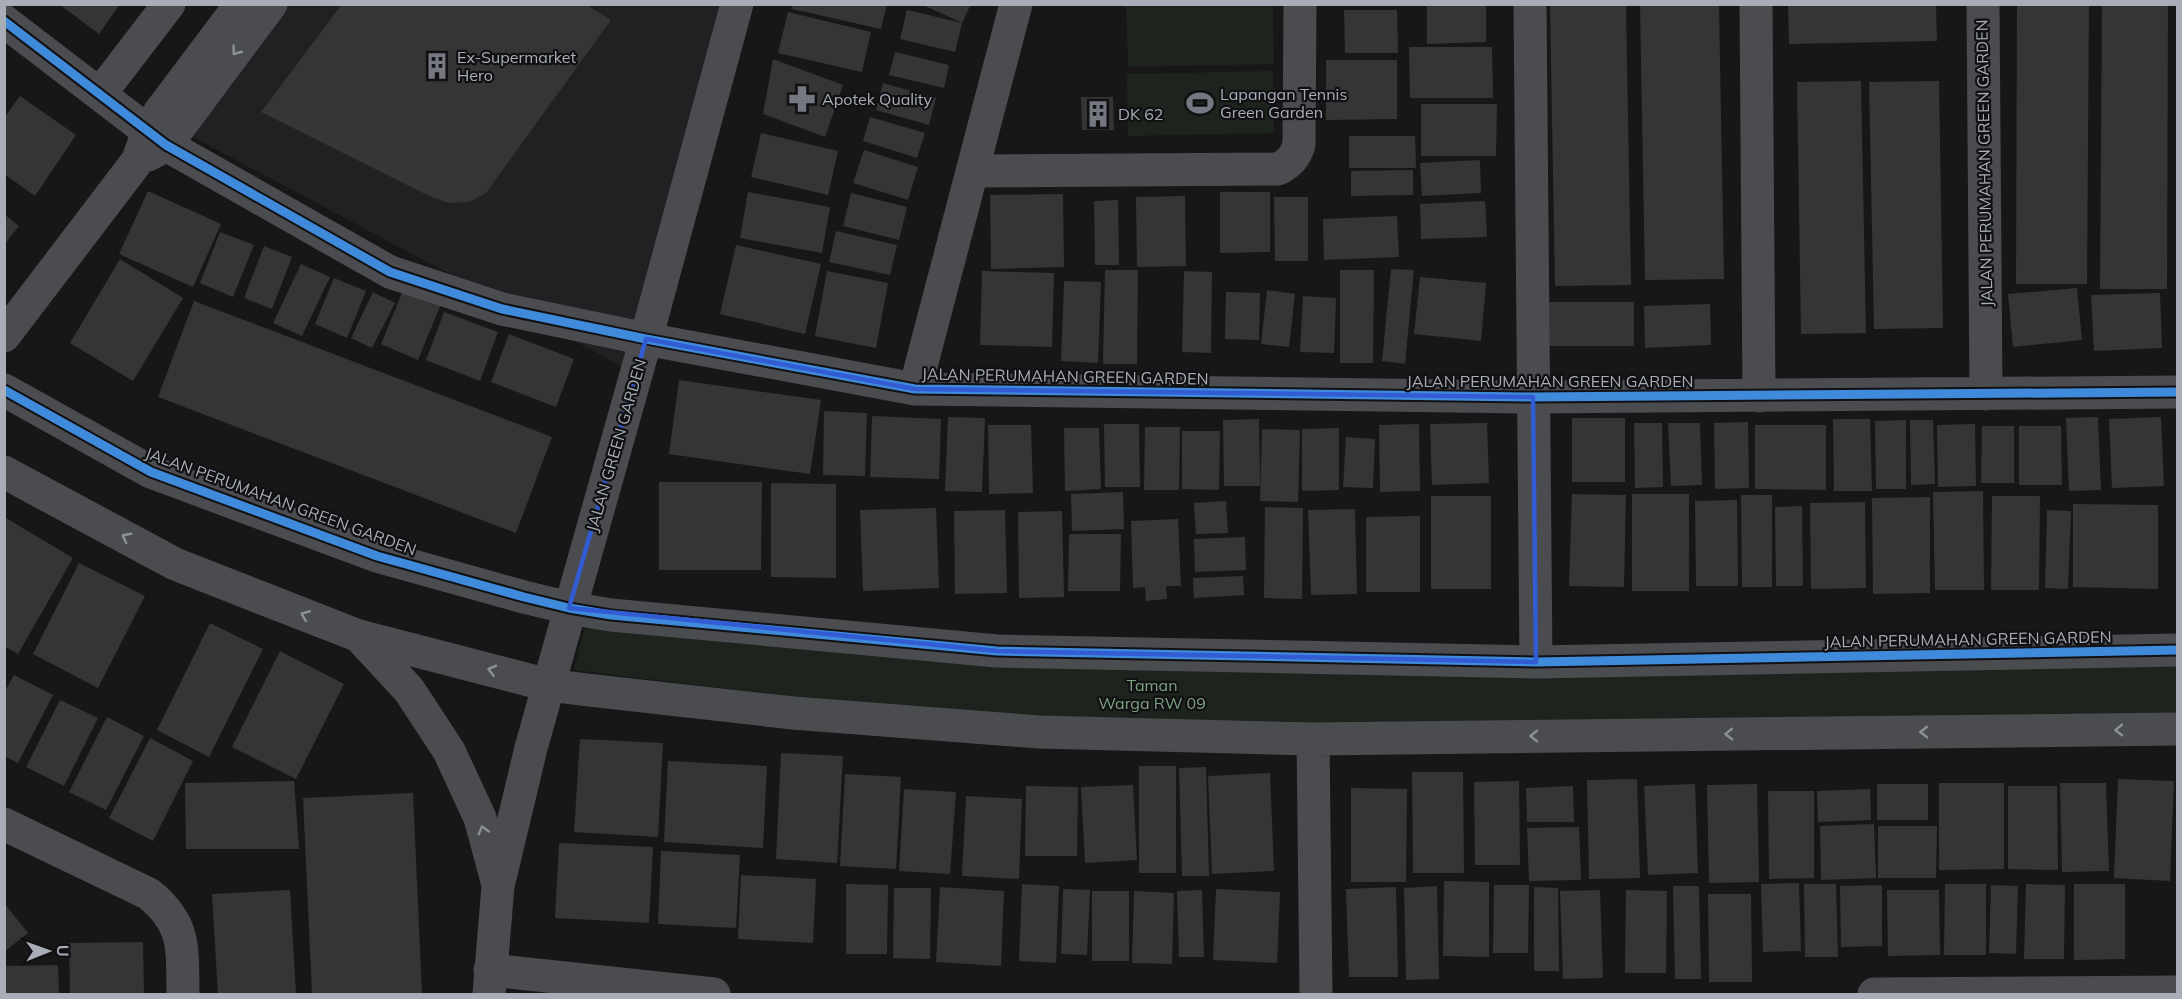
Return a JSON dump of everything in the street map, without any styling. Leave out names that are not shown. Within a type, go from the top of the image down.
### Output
[{"type":"street","points":[[100,94],[169,4]]},
{"type":"street","points":[[151,146],[241,4]]},
{"type":"street","points":[[4,336],[151,146],[271,4]]},
{"type":"street","name":"JALAN GREEN GARDEN","points":[[489,982],[498,886],[528,759],[737,4]]},
{"type":"street","name":"JALAN PERUMAHAN GREEN GARDEN","points":[[915,389],[1016,4]]},
{"type":"street","points":[[972,171],[1278,169],[1286,165],[1292,160],[1299,145],[1300,4]]},
{"type":"street","name":"JALAN PERUMAHAN GREEN GARDEN","points":[[1530,4],[1536,662]]},
{"type":"street","points":[[1756,4],[1760,396]]},
{"type":"street","name":"JALAN PERUMAHAN GREEN GARDEN","points":[[1983,4],[1986,394]]},
{"type":"street","name":"JALAN PERUMAHAN GREEN GARDEN","points":[[4,21],[100,94],[151,146],[390,272],[502,309],[646,339],[915,389],[1533,397],[2178,392]]},
{"type":"street","name":"JALAN PERUMAHAN GREEN GARDEN","points":[[4,390],[152,472],[377,556],[569,608],[611,615],[998,651],[1536,662],[2178,650]]},
{"type":"street","points":[[4,472],[175,564],[359,636],[548,684],[793,713],[1039,732],[1313,739],[2178,729]]},
{"type":"street","name":"JALAN GREEN GARDEN","points":[[359,636],[409,690],[449,751],[480,818],[498,886]]},
{"type":"street","points":[[1313,739],[1316,994]]},
{"type":"street","points":[[4,824],[149,894],[164,906],[176,922],[181,941],[183,994]]},
{"type":"street","points":[[489,982],[714,994]]},
{"type":"street","points":[[1874,994],[2178,992]]},
{"type":"highlighted area","points":[[646,339],[915,389],[1533,397],[1536,662],[997,651],[569,608]]},
{"type":"shaded area","points":[[274,5],[735,5],[642,377],[178,129]]},
{"type":"green space","name":"Lapangan Tennis Green Garden","points":[[1126,5],[1273,5],[1274,64],[1128,67]]},
{"type":"green space","name":"Lapangan Tennis Green Garden","points":[[1273,71],[1274,133],[1128,136],[1127,74]]},
{"type":"green space","name":"Taman Warga RW 09","points":[[588,615],[930,656],[2177,659],[2178,716],[1159,726],[885,708],[574,670]]},
{"type":"building","points":[[59,4],[120,4],[99,34]]},
{"type":"building","name":"Ex-Supermarket Hero","points":[[342,4],[585,4],[611,20],[486,193],[469,202],[448,203],[427,195],[261,112]]},
{"type":"building","points":[[793,4],[887,4],[881,29],[792,9]]},
{"type":"building","points":[[921,4],[971,4],[962,23]]},
{"type":"building","points":[[1427,4],[1486,4],[1486,42],[1427,44]]},
{"type":"building","points":[[1550,4],[1626,4],[1631,285],[1555,286]]},
{"type":"building","points":[[1788,4],[1936,4],[1937,41],[1789,44]]},
{"type":"building","points":[[2017,4],[2089,4],[2087,284],[2016,284]]},
{"type":"building","points":[[2102,4],[2168,4],[2167,289],[2100,289]]},
{"type":"building","points":[[1640,5],[1719,5],[1724,279],[1645,280]]},
{"type":"building","points":[[907,10],[962,23],[955,52],[900,39]]},
{"type":"building","points":[[1344,10],[1397,10],[1398,53],[1345,53]]},
{"type":"building","points":[[788,12],[871,32],[862,72],[778,53]]},
{"type":"building","points":[[1409,47],[1492,47],[1493,98],[1410,98]]},
{"type":"building","points":[[895,52],[949,65],[944,88],[889,75]]},
{"type":"building","name":"Apotek Quality","points":[[773,59],[843,85],[825,137],[763,114]]},
{"type":"building","points":[[1326,60],[1397,60],[1397,119],[1326,120]]},
{"type":"building","points":[[1861,81],[1866,333],[1801,334],[1797,82]]},
{"type":"building","points":[[1939,81],[1943,328],[1874,329],[1869,82]]},
{"type":"building","points":[[883,83],[936,98],[929,125],[876,110]]},
{"type":"building","points":[[20,96],[76,135],[35,196],[4,174],[4,118]]},
{"type":"building","name":"DK 62","points":[[1081,97],[1113,97],[1114,130],[1082,130]]},
{"type":"building","points":[[1421,104],[1497,104],[1496,156],[1421,156]]},
{"type":"building","points":[[870,117],[925,133],[917,158],[863,141]]},
{"type":"building","points":[[761,133],[838,151],[828,195],[751,177]]},
{"type":"building","points":[[1349,136],[1415,136],[1416,168],[1349,168]]},
{"type":"building","points":[[864,150],[918,167],[908,200],[853,183]]},
{"type":"building","points":[[1480,160],[1481,193],[1422,196],[1420,163]]},
{"type":"building","points":[[1413,170],[1413,195],[1351,196],[1351,171]]},
{"type":"building","points":[[148,191],[221,224],[193,287],[119,254]]},
{"type":"building","points":[[748,192],[830,207],[822,253],[740,238]]},
{"type":"building","points":[[1220,192],[1270,192],[1270,252],[1220,253]]},
{"type":"building","points":[[851,193],[907,207],[899,240],[843,226]]},
{"type":"building","points":[[1063,194],[1064,267],[991,269],[990,195]]},
{"type":"building","points":[[1185,196],[1186,266],[1137,267],[1136,197]]},
{"type":"building","points":[[1274,197],[1308,197],[1308,261],[1275,261]]},
{"type":"building","points":[[1118,200],[1119,265],[1095,265],[1094,201]]},
{"type":"building","points":[[1485,201],[1487,237],[1421,239],[1420,204]]},
{"type":"building","points":[[4,214],[19,226],[4,245]]},
{"type":"building","points":[[1397,216],[1399,257],[1324,260],[1323,219]]},
{"type":"building","points":[[836,231],[897,245],[890,275],[829,262]]},
{"type":"building","points":[[220,232],[254,245],[233,297],[200,283]]},
{"type":"building","points":[[736,245],[821,264],[805,334],[720,314]]},
{"type":"building","points":[[264,246],[292,257],[272,309],[244,298]]},
{"type":"building","points":[[120,259],[183,298],[133,381],[70,343]]},
{"type":"building","points":[[301,264],[330,277],[302,336],[273,323]]},
{"type":"building","points":[[1391,269],[1414,270],[1405,364],[1382,361]]},
{"type":"building","points":[[1105,270],[1138,270],[1137,364],[1103,364]]},
{"type":"building","points":[[1340,270],[1374,270],[1373,363],[1340,363]]},
{"type":"building","points":[[827,271],[888,283],[876,348],[815,336]]},
{"type":"building","points":[[982,271],[1054,273],[1052,347],[980,345]]},
{"type":"building","points":[[1184,271],[1212,272],[1211,353],[1182,352]]},
{"type":"building","points":[[1420,277],[1486,283],[1481,341],[1414,334]]},
{"type":"building","points":[[334,278],[366,291],[347,338],[315,324]]},
{"type":"building","points":[[1064,281],[1101,282],[1098,363],[1061,361]]},
{"type":"building","points":[[404,288],[441,304],[418,360],[381,344]]},
{"type":"building","points":[[2077,288],[2082,340],[2013,347],[2008,294]]},
{"type":"building","points":[[1267,290],[1295,294],[1289,347],[1261,344]]},
{"type":"building","points":[[373,292],[395,303],[372,348],[351,338]]},
{"type":"building","points":[[1226,292],[1260,293],[1259,340],[1225,339]]},
{"type":"building","points":[[2160,293],[2162,348],[2094,351],[2091,295]]},
{"type":"building","points":[[1303,296],[1336,298],[1334,353],[1300,352]]},
{"type":"building","points":[[194,301],[552,437],[516,533],[158,397]]},
{"type":"building","points":[[1548,302],[1634,302],[1634,346],[1548,346]]},
{"type":"building","points":[[1710,304],[1711,345],[1645,348],[1644,306]]},
{"type":"building","points":[[444,312],[498,332],[480,381],[426,360]]},
{"type":"building","points":[[509,334],[574,359],[556,407],[491,382]]},
{"type":"building","points":[[679,380],[821,400],[810,474],[669,454]]},
{"type":"building","points":[[824,411],[867,413],[865,476],[823,475]]},
{"type":"building","points":[[872,416],[941,419],[939,479],[870,477]]},
{"type":"building","points":[[948,417],[985,418],[982,492],[945,491]]},
{"type":"building","points":[[2098,417],[2101,490],[2069,491],[2066,418]]},
{"type":"building","points":[[2161,417],[2164,486],[2112,488],[2109,419]]},
{"type":"building","points":[[1572,418],[1625,418],[1625,482],[1572,482]]},
{"type":"building","points":[[1259,419],[1260,486],[1224,486],[1223,420]]},
{"type":"building","points":[[1833,419],[1870,419],[1872,491],[1834,491]]},
{"type":"building","points":[[1906,420],[1906,489],[1876,489],[1875,421]]},
{"type":"building","points":[[1910,420],[1933,420],[1935,484],[1911,485]]},
{"type":"building","points":[[1748,422],[1749,488],[1715,489],[1714,423]]},
{"type":"building","points":[[1487,423],[1489,483],[1432,485],[1430,424]]},
{"type":"building","points":[[1634,423],[1662,423],[1663,487],[1635,488]]},
{"type":"building","points":[[1668,423],[1700,423],[1702,485],[1671,486]]},
{"type":"building","points":[[1104,424],[1139,424],[1140,487],[1105,487]]},
{"type":"building","points":[[1419,424],[1420,491],[1380,492],[1379,425]]},
{"type":"building","points":[[1975,424],[1976,486],[1938,487],[1937,425]]},
{"type":"building","points":[[988,425],[1031,425],[1033,493],[989,494]]},
{"type":"building","points":[[1755,425],[1826,425],[1826,490],[1755,489]]},
{"type":"building","points":[[1982,426],[2014,426],[2014,483],[1981,483]]},
{"type":"building","points":[[2019,426],[2061,426],[2062,485],[2019,485]]},
{"type":"building","points":[[1145,427],[1180,427],[1179,490],[1144,490]]},
{"type":"building","points":[[1064,428],[1099,428],[1101,489],[1065,491]]},
{"type":"building","points":[[1339,428],[1339,490],[1302,491],[1302,429]]},
{"type":"building","points":[[1262,429],[1300,430],[1298,502],[1260,501]]},
{"type":"building","points":[[1182,431],[1220,431],[1219,490],[1182,489]]},
{"type":"building","points":[[1346,437],[1375,439],[1373,488],[1343,487]]},
{"type":"building","points":[[659,482],[762,482],[761,570],[659,570]]},
{"type":"building","points":[[771,483],[836,484],[836,578],[771,577]]},
{"type":"building","points":[[1983,491],[1984,590],[1935,590],[1933,492]]},
{"type":"building","points":[[1123,492],[1124,529],[1072,531],[1071,494]]},
{"type":"building","points":[[1572,494],[1626,495],[1624,587],[1569,586]]},
{"type":"building","points":[[1632,494],[1689,494],[1689,591],[1632,591]]},
{"type":"building","points":[[1741,495],[1772,495],[1772,587],[1742,587]]},
{"type":"building","points":[[1431,496],[1491,496],[1491,589],[1431,589]]},
{"type":"building","points":[[1992,496],[2040,496],[2039,590],[1991,590]]},
{"type":"building","points":[[1930,497],[1930,593],[1873,594],[1872,498]]},
{"type":"building","points":[[1737,500],[1738,586],[1696,586],[1695,501]]},
{"type":"building","points":[[1226,501],[1228,533],[1196,534],[1194,503]]},
{"type":"building","points":[[1865,502],[1866,588],[1811,589],[1810,503]]},
{"type":"building","points":[[2073,504],[2158,505],[2158,589],[2073,587]]},
{"type":"building","points":[[1802,506],[1803,586],[1776,586],[1775,507]]},
{"type":"building","points":[[1265,507],[1303,508],[1302,599],[1264,598]]},
{"type":"building","points":[[936,508],[939,588],[863,591],[860,510]]},
{"type":"building","points":[[1355,509],[1357,594],[1311,595],[1308,510]]},
{"type":"building","points":[[1005,510],[1007,593],[955,594],[954,511]]},
{"type":"building","points":[[2047,510],[2071,511],[2068,589],[2045,588]]},
{"type":"building","points":[[1062,511],[1064,597],[1019,598],[1018,512]]},
{"type":"building","points":[[1420,516],[1420,592],[1366,592],[1366,517]]},
{"type":"building","points":[[6,518],[73,558],[18,654],[4,646]]},
{"type":"building","points":[[1178,519],[1181,586],[1166,586],[1167,599],[1146,601],[1145,587],[1133,588],[1131,521]]},
{"type":"building","points":[[1069,534],[1121,534],[1120,591],[1068,591]]},
{"type":"building","points":[[1245,537],[1246,570],[1195,572],[1194,539]]},
{"type":"building","points":[[79,563],[145,596],[98,688],[33,654]]},
{"type":"building","points":[[1243,576],[1244,595],[1194,598],[1193,578]]},
{"type":"building","points":[[210,623],[263,649],[209,757],[157,730]]},
{"type":"building","points":[[280,651],[344,684],[296,779],[232,747]]},
{"type":"building","points":[[14,675],[53,695],[18,763],[4,756],[4,693]]},
{"type":"building","points":[[60,700],[98,718],[64,786],[26,767]]},
{"type":"building","points":[[107,717],[144,736],[106,810],[69,792]]},
{"type":"building","points":[[150,738],[193,761],[153,841],[109,818]]},
{"type":"building","points":[[580,739],[663,743],[658,837],[574,832]]},
{"type":"building","points":[[781,753],[843,756],[837,863],[776,859]]},
{"type":"building","points":[[668,761],[767,766],[763,848],[664,842]]},
{"type":"building","points":[[1139,766],[1176,766],[1176,873],[1139,873]]},
{"type":"building","points":[[1206,767],[1209,876],[1182,876],[1179,768]]},
{"type":"building","points":[[1412,772],[1463,772],[1464,873],[1413,873]]},
{"type":"building","points":[[1270,773],[1274,871],[1212,874],[1208,776]]},
{"type":"building","points":[[845,774],[901,777],[896,869],[840,866]]},
{"type":"building","points":[[1637,779],[1640,878],[1589,879],[1587,780]]},
{"type":"building","points":[[2118,779],[2174,781],[2170,881],[2114,878]]},
{"type":"building","points":[[294,781],[299,849],[186,849],[185,783]]},
{"type":"building","points":[[1519,781],[1520,865],[1475,865],[1474,782]]},
{"type":"building","points":[[1939,783],[2004,783],[2004,869],[1939,870]]},
{"type":"building","points":[[2060,783],[2106,783],[2109,871],[2062,872]]},
{"type":"building","points":[[1695,784],[1698,873],[1648,875],[1644,786]]},
{"type":"building","points":[[1757,784],[1759,882],[1709,883],[1707,785]]},
{"type":"building","points":[[1877,784],[1928,784],[1928,820],[1877,820]]},
{"type":"building","points":[[1133,785],[1137,860],[1085,863],[1081,787]]},
{"type":"building","points":[[1026,786],[1078,787],[1077,856],[1025,856]]},
{"type":"building","points":[[1573,786],[1574,822],[1527,822],[1526,788]]},
{"type":"building","points":[[2008,786],[2057,786],[2058,870],[2008,869]]},
{"type":"building","points":[[1351,788],[1407,789],[1406,882],[1351,882]]},
{"type":"building","points":[[904,789],[956,792],[950,874],[899,871]]},
{"type":"building","points":[[1870,789],[1871,820],[1818,822],[1817,791]]},
{"type":"building","points":[[1768,791],[1814,791],[1814,878],[1769,879]]},
{"type":"building","points":[[413,793],[422,994],[312,994],[303,798]]},
{"type":"building","points":[[966,796],[1022,799],[1019,879],[962,876]]},
{"type":"building","points":[[1874,824],[1876,878],[1821,880],[1820,826]]},
{"type":"building","points":[[1878,826],[1937,826],[1936,878],[1878,878]]},
{"type":"building","points":[[1579,827],[1581,880],[1529,881],[1527,828]]},
{"type":"building","points":[[559,843],[653,847],[649,923],[555,918]]},
{"type":"building","points":[[661,851],[740,855],[736,928],[658,924]]},
{"type":"building","points":[[741,875],[816,879],[813,943],[738,939]]},
{"type":"building","points":[[1444,881],[1489,882],[1489,957],[1443,956]]},
{"type":"building","points":[[1799,883],[1801,951],[1763,952],[1761,884]]},
{"type":"building","points":[[846,884],[888,885],[887,954],[846,954]]},
{"type":"building","points":[[1022,884],[1059,886],[1056,963],[1019,961]]},
{"type":"building","points":[[1804,884],[1836,884],[1838,957],[1805,957]]},
{"type":"building","points":[[1945,884],[1986,884],[1986,955],[1944,955]]},
{"type":"building","points":[[2026,884],[2065,885],[2064,959],[2024,959]]},
{"type":"building","points":[[2074,884],[2125,884],[2125,959],[2074,960]]},
{"type":"building","points":[[1494,885],[1529,885],[1528,953],[1493,953]]},
{"type":"building","points":[[1882,885],[1882,946],[1841,947],[1840,886]]},
{"type":"building","points":[[1991,885],[2018,886],[2016,954],[1989,953]]},
{"type":"building","points":[[1437,886],[1439,979],[1406,980],[1404,888]]},
{"type":"building","points":[[1673,886],[1699,886],[1701,979],[1675,979]]},
{"type":"building","points":[[940,887],[1004,891],[1001,966],[936,962]]},
{"type":"building","points":[[1396,887],[1398,977],[1349,977],[1346,889]]},
{"type":"building","points":[[1534,887],[1558,888],[1559,971],[1534,971]]},
{"type":"building","points":[[894,888],[931,888],[930,959],[893,958]]},
{"type":"building","points":[[1063,889],[1090,890],[1087,955],[1061,954]]},
{"type":"building","points":[[1216,889],[1280,892],[1277,963],[1213,960]]},
{"type":"building","points":[[290,890],[296,994],[218,994],[212,894]]},
{"type":"building","points":[[1202,890],[1204,957],[1179,957],[1177,891]]},
{"type":"building","points":[[1600,890],[1603,978],[1563,979],[1560,891]]},
{"type":"building","points":[[1626,890],[1667,891],[1666,973],[1625,973]]},
{"type":"building","points":[[1887,890],[1939,890],[1940,955],[1888,956]]},
{"type":"building","points":[[1092,891],[1129,891],[1129,961],[1092,961]]},
{"type":"building","points":[[1134,891],[1174,893],[1172,964],[1132,963]]},
{"type":"building","points":[[1708,894],[1751,894],[1752,982],[1709,982]]},
{"type":"building","points":[[4,903],[28,933],[4,952]]},
{"type":"building","points":[[143,942],[144,994],[70,994],[69,943]]},
{"type":"building","points":[[58,965],[59,994],[4,994],[4,966]]},
{"type":"cycle path","points":[[4,21],[166,145],[390,272],[502,309],[646,339],[915,389],[1533,397],[2178,392]]},
{"type":"cycle path","points":[[4,390],[151,472],[377,556],[524,597],[611,615],[997,651],[1536,662],[2178,650]]},
{"type":"place","name":"Ex-Supermarket Hero","points":[[437,66]]},
{"type":"place","name":"Apotek Quality","points":[[802,99]]},
{"type":"place","name":"Lapangan Tennis Green Garden","points":[[1200,103]]},
{"type":"place","name":"DK 62","points":[[1098,114]]}]
